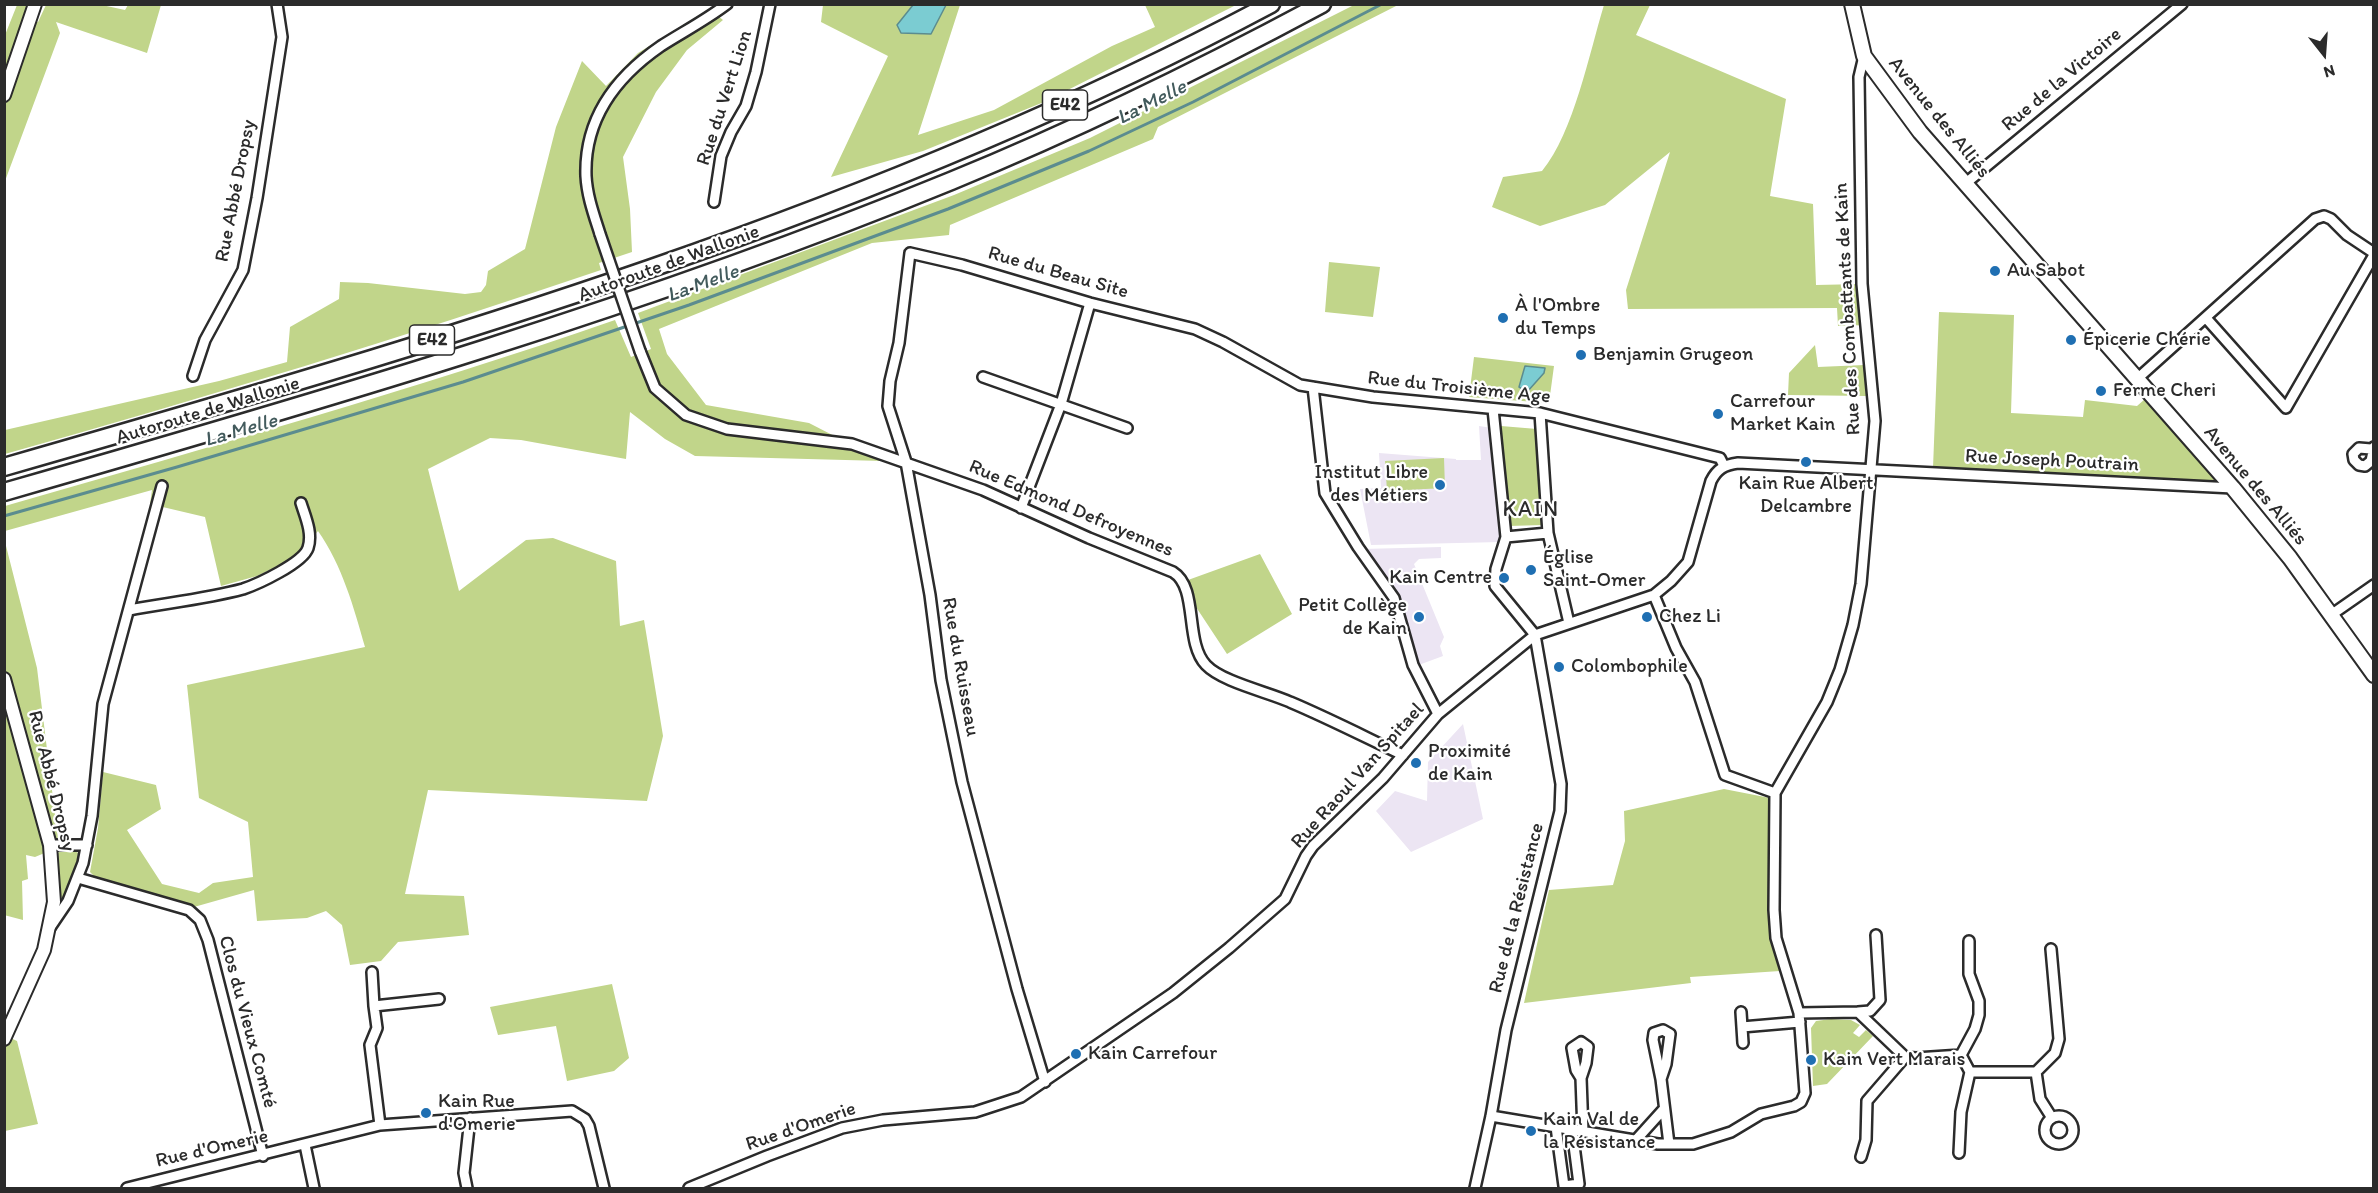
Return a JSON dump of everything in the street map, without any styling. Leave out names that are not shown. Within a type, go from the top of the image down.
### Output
[{"type":"highway","name":"Autoroute de Wallonie","points":[[4,467],[406,349],[714,246],[853,194],[1006,131],[1087,95],[1271,4]]},
{"type":"highway","name":"Autoroute de Wallonie","points":[[4,492],[413,371],[724,268],[943,184],[1035,144],[1240,48],[1322,4]]},
{"type":"main road","points":[[1852,4],[1864,56]]},
{"type":"main road","name":"Avenue des Alliés","points":[[1864,56],[1920,132],[2233,488],[2290,558],[2373,675]]},
{"type":"street","points":[[4,95],[35,4]]},
{"type":"street","name":"Rue Abbé Dropsy","points":[[193,376],[205,339],[243,270],[257,198],[282,36],[277,4]]},
{"type":"street","name":"Rue du Vert Lion","points":[[655,388],[640,351],[590,202],[586,176],[587,146],[605,101],[622,77],[644,58],[728,4]]},
{"type":"street","name":"Rue du Vert Lion","points":[[714,202],[721,156],[746,106],[756,72],[770,4]]},
{"type":"street","name":"Rue de la Victoire","points":[[1966,183],[2182,4]]},
{"type":"street","name":"Rue des Combattants de Kain","points":[[1775,794],[1827,702],[1840,670],[1853,625],[1861,584],[1875,421],[1862,284],[1859,77],[1864,56]]},
{"type":"street","points":[[2137,379],[2315,219],[2324,216],[2331,219],[2347,235],[2373,254],[2286,408],[2206,318]]},
{"type":"street","name":"Rue du Beau Site","points":[[910,253],[962,265],[1090,303],[1195,329]]},
{"type":"street","name":"Rue du Ruisseau","points":[[910,253],[899,343],[890,381],[888,406],[906,462],[930,595],[941,680],[962,782],[1017,989],[1045,1082]]},
{"type":"street","points":[[1021,508],[1061,404],[1090,303]]},
{"type":"street","name":"Rue du Troisième Age","points":[[1195,329],[1223,342],[1300,386],[1373,397],[1540,413],[1720,458],[1724,466]]},
{"type":"street","points":[[983,377],[1127,428]]},
{"type":"street","points":[[1313,387],[1325,493],[1358,547],[1394,598],[1413,665],[1438,714]]},
{"type":"street","name":"Rue Edmond Defroyennes","points":[[655,388],[686,415],[727,429],[852,444],[983,490],[1176,574],[1186,594],[1196,653],[1207,667],[1403,755]]},
{"type":"street","points":[[1493,409],[1505,540],[1496,569],[1495,586],[1535,635]]},
{"type":"street","points":[[1540,413],[1548,533],[1569,622]]},
{"type":"street","name":"Rue Joseph Poutrain","points":[[1724,466],[1738,463],[2233,488]]},
{"type":"street","points":[[1491,1116],[1635,1140],[1693,1144],[1731,1132],[1761,1114],[1794,1106],[1801,1102],[1804,1094],[1799,1018],[1776,938],[1774,910],[1775,794],[1725,775],[1695,682],[1676,648],[1653,595],[1671,581],[1688,562],[1711,481],[1714,474],[1724,466]]},
{"type":"street","points":[[50,929],[68,901],[78,878],[87,845],[103,704],[162,486]]},
{"type":"street","points":[[129,610],[244,588],[298,561],[308,549],[309,539],[301,503]]},
{"type":"street","points":[[1505,540],[1548,533]]},
{"type":"street","points":[[2331,615],[2373,585]]},
{"type":"street","name":"Rue Raoul Van Spitael","points":[[1033,1090],[1173,993],[1285,899],[1313,846],[1365,796],[1438,714],[1535,635],[1653,595]]},
{"type":"street","name":"Rue de la Résistance","points":[[1475,1188],[1491,1116],[1506,1030],[1560,811],[1561,784],[1535,635]]},
{"type":"street","name":"Rue Abbé Dropsy","points":[[4,679],[50,845],[54,902],[44,950],[4,1039]]},
{"type":"street","points":[[50,845],[87,845]]},
{"type":"street","name":"Clos du Vieux Comté","points":[[78,878],[189,910],[200,920],[208,940],[263,1156]]},
{"type":"street","points":[[1742,1027],[1799,1018],[1870,1011],[1880,1000],[1876,935]]},
{"type":"street","points":[[1961,1055],[1975,1029],[1979,1015],[1979,1001],[1969,975],[1969,941]]},
{"type":"street","points":[[1970,1072],[2036,1072],[2055,1053],[2059,1039],[2051,949]]},
{"type":"street","points":[[372,972],[377,1028],[370,1045],[380,1125]]},
{"type":"street","points":[[374,1006],[439,999]]},
{"type":"street","points":[[1742,1012],[1743,1043]]},
{"type":"street","points":[[1857,1012],[1905,1056],[1916,1058],[1961,1055]]},
{"type":"street","points":[[1959,1153],[1961,1112],[1970,1072],[1961,1055]]},
{"type":"street","points":[[1861,1157],[1866,1140],[1867,1101],[1905,1056]]},
{"type":"street","points":[[2036,1072],[2040,1099],[2052,1118]]},
{"type":"street","points":[[1581,1078],[1583,1132]]},
{"type":"street","points":[[1660,1079],[1669,1144]]},
{"type":"street","name":"Rue d'Omerie","points":[[689,1188],[842,1128],[883,1120],[975,1112],[997,1107],[1033,1090]]},
{"type":"street","points":[[1635,1140],[1664,1110]]},
{"type":"street","name":"Rue d'Omerie","points":[[127,1188],[263,1156],[380,1125],[572,1111],[585,1119],[589,1126],[604,1188]]},
{"type":"street","points":[[467,1188],[464,1173],[470,1118]]},
{"type":"street","points":[[1556,1127],[1564,1186],[1579,1184],[1572,1130]]},
{"type":"street","points":[[306,1145],[314,1188]]},
{"type":"shaded area","name":"Institut Libre des Métiers","points":[[1479,426],[1492,428],[1499,482],[1501,542],[1371,545],[1360,489],[1381,488],[1379,453],[1481,460]]},
{"type":"shaded area","name":"Petit Collège de Kain","points":[[1441,547],[1441,558],[1419,559],[1414,564],[1444,637],[1440,646],[1443,656],[1416,666],[1396,597],[1362,549]]},
{"type":"shaded area","points":[[1463,724],[1483,819],[1411,852],[1376,811],[1395,791],[1427,801],[1428,762]]},
{"type":"green space","points":[[17,5],[30,5],[26,17],[38,22],[46,5],[102,5],[125,10],[128,5],[161,5],[147,53],[56,22],[60,33],[5,181],[5,35]]},
{"type":"green space","points":[[823,5],[960,5],[918,135],[994,110],[1112,46],[1155,27],[1145,5],[1236,5],[1044,102],[923,151],[831,177],[888,56],[821,22]]},
{"type":"green space","points":[[1354,5],[1398,5],[1158,127],[1153,139],[950,225],[949,235],[872,243],[659,329],[667,354],[706,405],[809,423],[883,461],[695,456],[665,439],[630,412],[626,459],[521,440],[490,438],[428,469],[459,591],[526,540],[553,538],[616,561],[620,626],[644,620],[663,736],[647,801],[428,790],[405,894],[464,896],[469,935],[398,942],[381,961],[350,965],[342,925],[326,911],[307,918],[257,921],[254,890],[194,907],[94,876],[90,872],[98,828],[103,772],[156,785],[161,809],[127,830],[162,884],[199,893],[213,883],[253,877],[248,822],[199,798],[187,685],[365,647],[341,572],[318,531],[296,557],[257,576],[221,586],[205,517],[150,504],[152,490],[5,531],[5,506],[387,394],[615,320],[631,357],[651,349],[638,313],[954,195],[1090,138]]},
{"type":"green space","points":[[1604,5],[1650,5],[1636,35],[1786,99],[1770,196],[1813,204],[1816,285],[1862,284],[1867,325],[1838,326],[1837,308],[1628,309],[1626,290],[1670,152],[1605,205],[1540,226],[1492,207],[1503,177],[1542,171],[1553,155],[1572,114]]},
{"type":"green space","points":[[709,9],[723,20],[687,50],[656,92],[623,157],[630,209],[632,252],[599,263],[601,270],[379,343],[5,454],[5,430],[219,381],[287,362],[290,327],[339,299],[340,282],[465,294],[481,292],[486,285],[488,271],[525,249],[556,127],[582,61],[606,86],[638,53]]},
{"type":"green space","points":[[1329,262],[1380,267],[1373,317],[1325,312]]},
{"type":"green space","points":[[1939,312],[2014,315],[2011,413],[2083,417],[2085,400],[2137,406],[2145,399],[2220,483],[1933,468]]},
{"type":"green space","points":[[1815,345],[1818,367],[1864,365],[1866,396],[1788,395],[1789,373]]},
{"type":"green space","points":[[1474,357],[1554,366],[1549,403],[1469,397]]},
{"type":"green space","points":[[1501,426],[1537,429],[1543,525],[1509,526]]},
{"type":"green space","points":[[1444,458],[1445,488],[1387,491],[1385,461]]},
{"type":"green space","points":[[4,538],[37,668],[59,847],[35,857],[26,855],[28,879],[22,881],[23,920],[4,915]]},
{"type":"green space","points":[[1260,554],[1292,614],[1227,654],[1196,607],[1188,580]]},
{"type":"green space","points":[[1724,789],[1770,798],[1771,939],[1780,971],[1690,977],[1691,983],[1524,1003],[1549,890],[1613,885],[1625,841],[1624,811]]},
{"type":"green space","points":[[62,849],[75,850],[80,855],[65,897],[61,898],[57,854]]},
{"type":"green space","points":[[612,984],[629,1058],[614,1071],[567,1081],[556,1026],[498,1035],[490,1007]]},
{"type":"green space","points":[[1851,1020],[1860,1025],[1853,1033],[1859,1037],[1866,1030],[1873,1036],[1827,1084],[1813,1086],[1811,1028],[1816,1021]]},
{"type":"green space","points":[[4,1035],[17,1041],[38,1124],[5,1131]]},
{"type":"water","points":[[913,5],[946,5],[931,34],[901,33],[897,25]]},
{"type":"water","points":[[1525,366],[1545,368],[1544,373],[1527,392],[1519,387]]},
{"type":"waterway","name":"La Melle","points":[[4,516],[463,382],[689,305],[948,209],[1089,151],[1193,102],[1382,4]]},
{"type":"place","name":"Au Sabot","points":[[1995,271]]},
{"type":"place","name":"À l'Ombre du Temps","points":[[1503,318]]},
{"type":"place","name":"Épicerie Chérie","points":[[2071,340]]},
{"type":"place","name":"Benjamin Grugeon","points":[[1581,355]]},
{"type":"place","name":"Ferme Cheri","points":[[2101,391]]},
{"type":"place","name":"Carrefour Market Kain","points":[[1718,414]]},
{"type":"place","name":"Kain Rue Albert Delcambre","points":[[1806,462]]},
{"type":"place","name":"Institut Libre des Métiers","points":[[1440,485]]},
{"type":"place","name":"Église Saint-Omer","points":[[1531,570]]},
{"type":"place","name":"Kain Centre","points":[[1504,578]]},
{"type":"place","name":"Petit Collège de Kain","points":[[1419,617]]},
{"type":"place","name":"Chez Li","points":[[1647,617]]},
{"type":"place","name":"Colombophile","points":[[1559,667]]},
{"type":"place","name":"Proximité de Kain","points":[[1416,763]]},
{"type":"place","name":"Kain Carrefour","points":[[1076,1054]]},
{"type":"place","name":"Kain Vert Marais","points":[[1811,1060]]},
{"type":"place","name":"Kain Rue d'Omerie","points":[[426,1113]]},
{"type":"place","name":"Kain Val de la Résistance","points":[[1531,1131]]},
{"type":"district","name":"KAIN","points":[[1531,510]]}]
